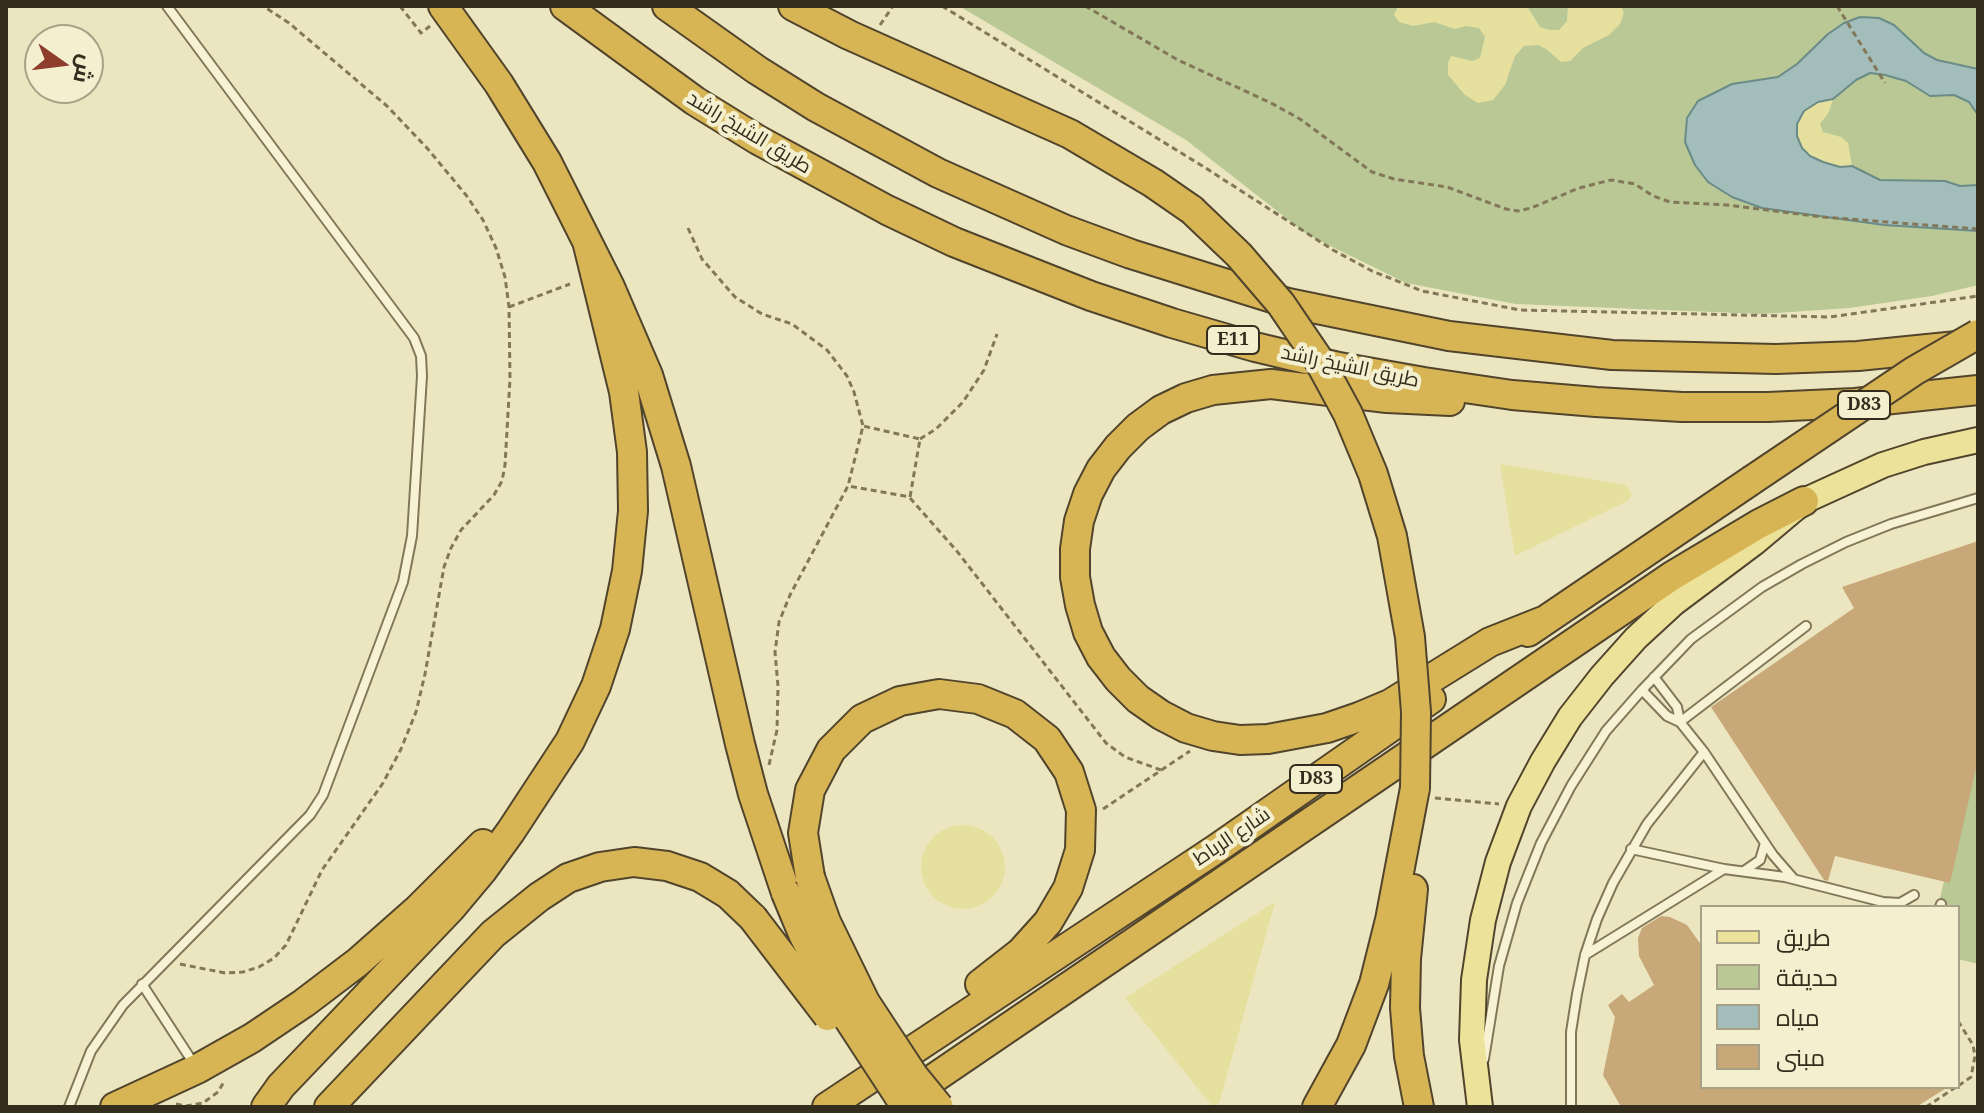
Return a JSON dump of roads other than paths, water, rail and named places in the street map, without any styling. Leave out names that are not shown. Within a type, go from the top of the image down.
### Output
[{"type":"highway","name":"طريق الشيخ راشد","points":[[565,6],[635,59],[758,140],[887,210],[1022,270],[1159,319],[1255,347],[1339,367],[1512,395],[1682,407],[1855,403],[1978,390]]},
{"type":"highway","points":[[667,6],[757,70],[816,107],[938,173],[1118,250],[1288,303],[1449,336],[1530,348],[1612,355],[1776,359],[1858,356],[1978,343]]},
{"type":"highway","points":[[793,6],[849,35],[1070,134],[1153,183],[1192,210],[1239,255],[1288,315],[1317,357],[1348,414],[1373,474],[1392,536],[1410,637],[1423,793],[1406,959],[1405,1008],[1409,1056],[1419,1107]]},
{"type":"highway","points":[[436,16],[482,59],[524,123],[630,330],[663,420],[753,794],[798,885],[826,922],[865,1002],[913,1075],[939,1107]]},
{"type":"highway","points":[[266,1107],[281,1086],[451,908],[504,841],[570,741],[596,686],[615,629],[624,586],[633,511],[632,452],[624,392],[588,245]]},
{"type":"highway","name":"شارع الرباط","points":[[827,1107],[1216,849],[1543,621],[1914,371],[1978,334]]},
{"type":"highway","points":[[1512,395],[1418,401],[1301,386],[1242,386],[1186,398],[1161,410],[1138,427],[1101,469],[1079,521],[1075,577],[1088,632],[1101,657],[1138,699],[1186,728],[1240,740],[1268,739],[1327,728],[1359,717],[1390,704],[1490,642],[1543,621]]},
{"type":"highway","points":[[1855,403],[1978,410]]},
{"type":"highway","name":"شارع الرباط","points":[[891,1107],[1672,576],[1804,501]]},
{"type":"highway","points":[[876,1073],[905,1041],[1006,965],[1042,930],[1059,906],[1075,870],[1082,823],[1077,790],[1069,772],[1047,739],[1032,725],[1015,714],[978,699],[959,695],[919,696],[881,708],[862,719],[845,733],[819,769],[810,790],[804,822],[805,855],[798,885],[810,947],[844,1012],[906,1107]]},
{"type":"highway","points":[[115,1107],[197,1069],[252,1038],[358,962],[418,909],[538,791]]},
{"type":"highway","points":[[1317,1107],[1351,1045],[1374,984],[1423,793]]},
{"type":"highway","points":[[329,1107],[493,934],[539,897],[568,878],[600,867],[634,862],[667,866],[709,882],[728,894],[753,918],[807,985],[868,1076],[899,1107]]},
{"type":"main road","points":[[1479,1103],[1472,1040],[1474,980],[1483,920],[1503,848],[1519,806],[1543,761],[1578,707],[1636,638],[1674,603],[1804,501],[1883,465],[1978,440]]},
{"type":"lane","points":[[69,1107],[91,1051],[114,1016],[164,961],[310,815],[323,795],[395,605],[408,559],[422,376],[421,356],[414,338],[167,6]]},
{"type":"lane","points":[[1479,1103],[1499,966],[1517,903],[1541,843],[1571,786],[1606,731],[1691,639],[1727,611],[1802,564],[1891,524],[1978,498]]},
{"type":"lane","points":[[1680,722],[1806,626]]},
{"type":"lane","points":[[1654,677],[1677,707],[1680,722]]},
{"type":"lane","points":[[1642,690],[1667,716],[1680,722],[1783,868],[1795,879]]},
{"type":"lane","points":[[1571,1107],[1571,1032],[1585,955],[1608,895],[1631,849],[1704,752]]},
{"type":"lane","points":[[1743,871],[1760,860],[1765,840]]},
{"type":"lane","points":[[1631,849],[1724,869],[1795,879],[1872,903],[1900,903],[1914,895]]},
{"type":"lane","points":[[1585,955],[1724,869]]},
{"type":"lane","points":[[142,984],[197,1069]]},
{"type":"water","points":[[1860,17],[1879,18],[1894,25],[1924,53],[1937,60],[1978,69],[1978,115],[1969,102],[1954,95],[1930,96],[1906,81],[1870,73],[1833,99],[1818,102],[1804,111],[1797,124],[1797,136],[1802,148],[1823,162],[1840,167],[1852,166],[1880,180],[1978,185],[1978,231],[1884,225],[1762,208],[1732,197],[1708,182],[1695,165],[1685,142],[1687,118],[1698,101],[1732,84],[1778,77],[1797,64],[1828,34]]}]
